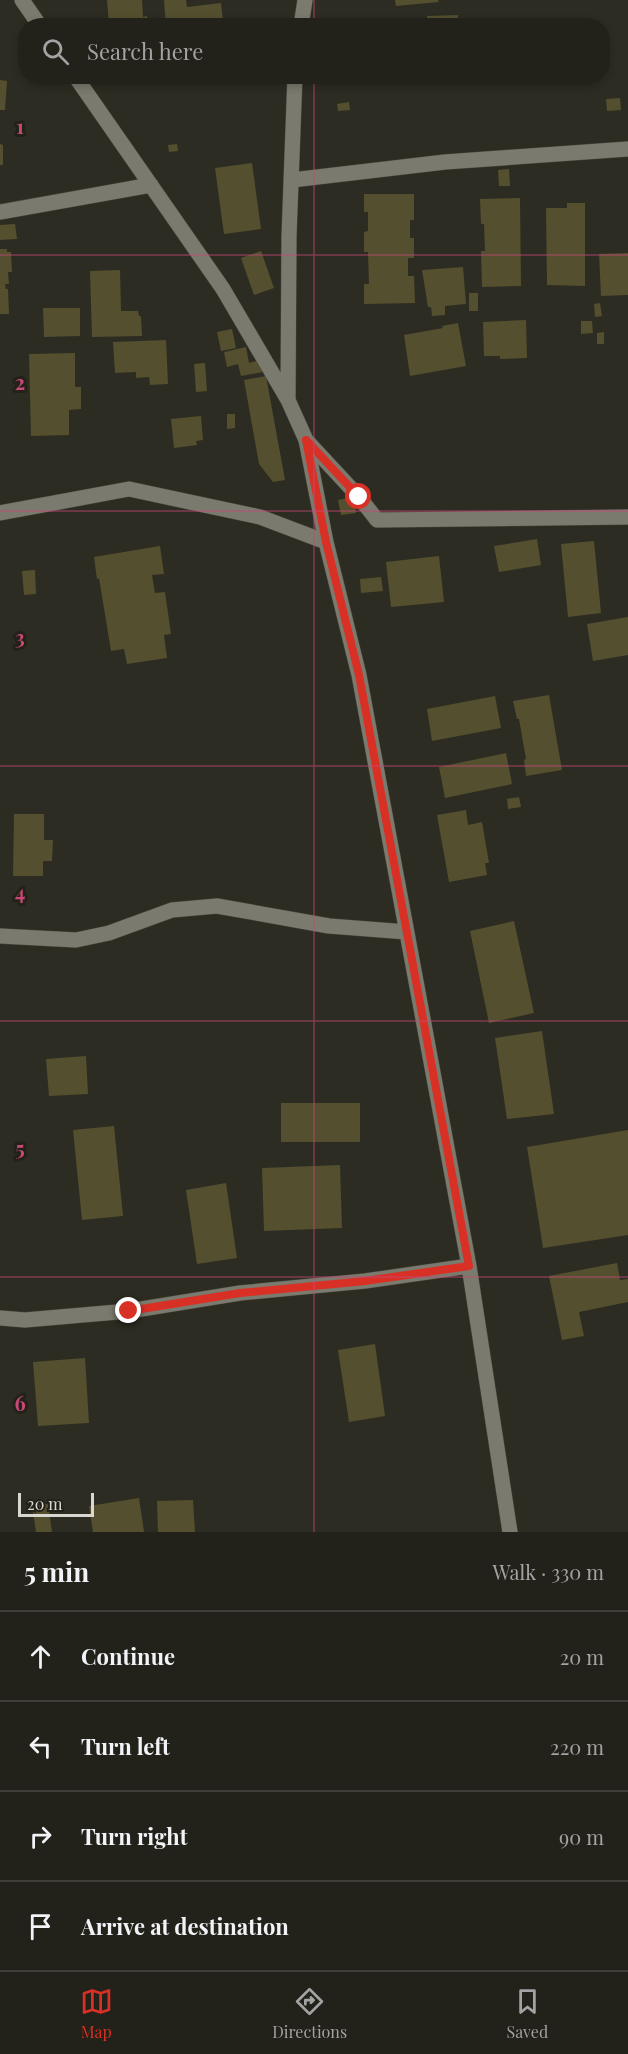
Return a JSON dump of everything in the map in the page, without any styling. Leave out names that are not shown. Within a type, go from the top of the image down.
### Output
[{"type":"street","points":[[22,0],[34,18]]},
{"type":"street","points":[[302,18],[305,0]]},
{"type":"street","points":[[81,84],[223,289],[288,400],[306,440],[326,542],[359,675],[469,1266],[510,1532]]},
{"type":"street","points":[[288,400],[295,84]]},
{"type":"street","points":[[292,180],[445,162],[628,149]]},
{"type":"street","points":[[0,212],[151,186]]},
{"type":"street","points":[[306,440],[359,497],[377,520],[628,517]]},
{"type":"street","points":[[0,513],[129,489],[260,517],[326,542]]},
{"type":"street","points":[[0,936],[76,940],[109,933],[172,910],[217,906],[329,926],[407,932]]},
{"type":"street","points":[[0,1318],[25,1320],[129,1311],[240,1293],[365,1281],[469,1266]]},
{"type":"building","points":[[107,0],[142,0],[143,17],[147,16],[147,18],[108,18]]},
{"type":"building","points":[[164,0],[186,0],[187,7],[221,3],[223,18],[165,18]]},
{"type":"building","points":[[395,0],[438,0],[439,2],[396,6]]},
{"type":"building","points":[[458,15],[458,18],[427,18],[427,16]]},
{"type":"building","points":[[0,80],[7,81],[5,110],[0,110]]},
{"type":"building","points":[[620,98],[621,110],[607,111],[606,99]]},
{"type":"building","points":[[349,102],[350,110],[338,111],[337,104]]},
{"type":"building","points":[[0,144],[3,145],[3,165],[0,165]]},
{"type":"building","points":[[177,144],[178,151],[169,152],[168,145]]},
{"type":"building","points":[[252,163],[261,229],[224,234],[215,168]]},
{"type":"building","points":[[509,169],[510,186],[499,186],[498,170]]},
{"type":"building","points":[[364,194],[414,194],[414,220],[410,220],[410,238],[414,238],[414,258],[408,258],[408,276],[414,276],[415,303],[364,304],[364,284],[369,284],[368,252],[364,252],[364,232],[368,231],[368,212],[364,212]]},
{"type":"building","points":[[520,198],[521,286],[482,287],[481,251],[485,251],[480,199]]},
{"type":"building","points":[[567,203],[585,203],[585,286],[547,285],[546,208],[567,208]]},
{"type":"building","points":[[15,224],[17,239],[0,240],[0,225]]},
{"type":"building","points":[[0,249],[7,249],[7,252],[11,252],[12,272],[8,272],[9,284],[5,284],[8,289],[9,314],[0,314]]},
{"type":"building","points":[[261,251],[274,288],[254,295],[241,258]]},
{"type":"building","points":[[628,253],[628,295],[601,296],[599,254]]},
{"type":"building","points":[[463,267],[466,304],[445,306],[445,315],[432,316],[431,307],[428,307],[422,270]]},
{"type":"building","points":[[120,270],[121,311],[138,311],[141,316],[142,336],[92,337],[90,271]]},
{"type":"building","points":[[469,293],[478,293],[478,311],[469,311]]},
{"type":"building","points":[[600,303],[602,316],[595,317],[594,304]]},
{"type":"building","points":[[43,308],[80,308],[80,336],[44,337]]},
{"type":"building","points":[[526,320],[527,358],[500,359],[500,356],[484,356],[483,322]]},
{"type":"building","points":[[581,321],[592,321],[593,333],[581,334]]},
{"type":"building","points":[[458,323],[466,366],[410,376],[404,335]]},
{"type":"building","points":[[232,329],[236,348],[221,351],[217,332]]},
{"type":"building","points":[[604,332],[604,344],[597,344],[597,333]]},
{"type":"building","points":[[166,340],[168,384],[150,385],[149,377],[136,378],[136,372],[115,373],[113,342]]},
{"type":"building","points":[[246,347],[249,363],[260,360],[263,372],[241,376],[238,364],[227,367],[224,352]]},
{"type":"building","points":[[75,353],[75,387],[81,387],[81,409],[69,410],[69,435],[31,436],[29,354]]},
{"type":"building","points":[[205,363],[207,391],[196,392],[194,364]]},
{"type":"building","points":[[266,376],[285,480],[273,482],[259,464],[244,380]]},
{"type":"building","points":[[227,414],[235,414],[235,428],[227,429]]},
{"type":"building","points":[[201,416],[203,440],[196,441],[197,445],[174,448],[171,419]]},
{"type":"building","points":[[353,497],[356,513],[341,515],[338,500]]},
{"type":"building","points":[[537,539],[541,565],[499,572],[494,546]]},
{"type":"building","points":[[594,541],[601,613],[568,617],[561,544]]},
{"type":"building","points":[[160,546],[164,574],[152,575],[155,593],[165,592],[171,634],[164,635],[167,658],[127,664],[124,649],[111,651],[94,557]]},
{"type":"building","points":[[439,556],[444,602],[391,607],[386,562]]},
{"type":"building","points":[[35,570],[36,594],[24,595],[22,571]]},
{"type":"building","points":[[381,577],[383,591],[361,593],[360,579]]},
{"type":"building","points":[[628,617],[628,655],[593,661],[587,624]]},
{"type":"building","points":[[549,695],[562,770],[526,776],[524,760],[526,759],[519,719],[517,719],[513,701]]},
{"type":"building","points":[[495,696],[501,728],[432,741],[427,709]]},
{"type":"building","points":[[506,753],[512,784],[445,798],[439,767]]},
{"type":"building","points":[[519,797],[521,807],[508,809],[507,799]]},
{"type":"building","points":[[466,810],[468,825],[482,822],[489,863],[485,863],[487,875],[449,882],[437,815]]},
{"type":"building","points":[[14,814],[44,814],[44,840],[53,840],[52,861],[43,861],[43,876],[13,876]]},
{"type":"building","points":[[514,921],[534,1013],[489,1023],[470,931]]},
{"type":"building","points":[[542,1031],[554,1114],[507,1119],[495,1038]]},
{"type":"building","points":[[86,1056],[88,1094],[49,1096],[46,1059]]},
{"type":"building","points":[[281,1103],[360,1103],[360,1142],[281,1142]]},
{"type":"building","points":[[114,1126],[123,1216],[82,1220],[73,1130]]},
{"type":"building","points":[[628,1130],[628,1235],[543,1248],[527,1147]]},
{"type":"building","points":[[340,1165],[342,1228],[264,1231],[262,1168]]},
{"type":"building","points":[[226,1183],[237,1258],[197,1264],[186,1190]]},
{"type":"building","points":[[617,1263],[620,1280],[628,1279],[628,1302],[579,1312],[584,1336],[562,1340],[549,1276]]},
{"type":"building","points":[[375,1344],[385,1416],[349,1422],[338,1350]]},
{"type":"building","points":[[85,1358],[89,1423],[38,1426],[33,1362]]},
{"type":"building","points":[[139,1498],[144,1532],[93,1532],[89,1506]]},
{"type":"building","points":[[193,1500],[195,1532],[158,1532],[157,1501]]},
{"type":"building","points":[[48,1504],[52,1532],[36,1532],[32,1506]]},
{"type":"route","points":[[129,1311],[240,1293],[365,1281],[469,1266],[359,675],[326,542],[306,440],[359,497]]}]
